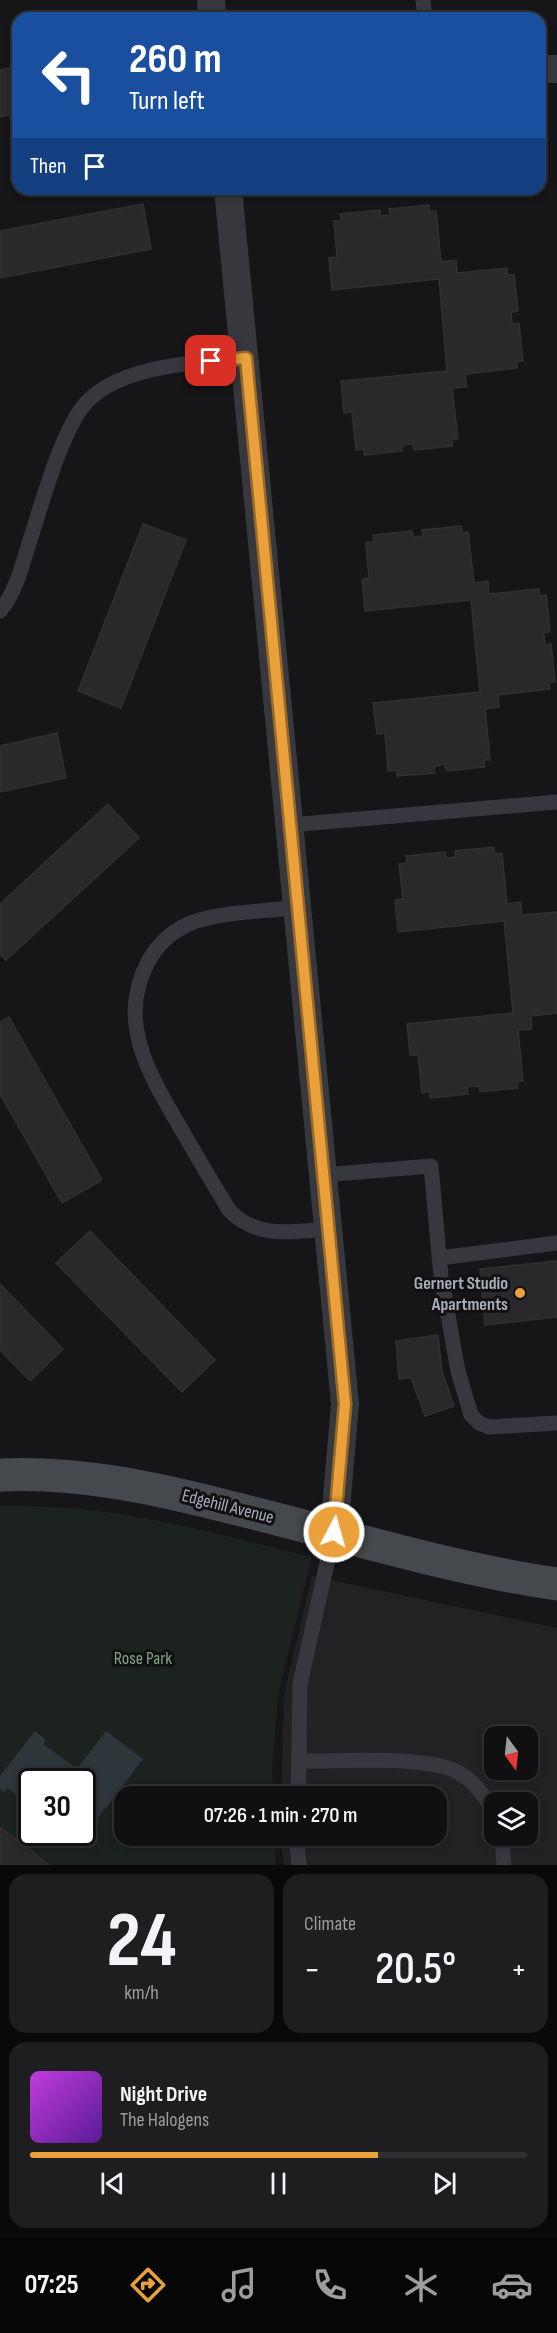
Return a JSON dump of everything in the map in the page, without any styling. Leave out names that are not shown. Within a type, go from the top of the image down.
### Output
[{"type":"street","points":[[229,195],[299,907],[345,1404],[334,1532]]},
{"type":"street","name":"Edgehill Avenue","points":[[0,1475],[81,1479],[152,1488],[334,1532],[413,1555],[557,1584]]},
{"type":"lane","points":[[0,611],[14,585],[71,426],[82,408],[102,391],[142,372],[184,363],[246,358]]},
{"type":"lane","points":[[290,825],[557,802]]},
{"type":"lane","points":[[299,907],[214,918],[192,923],[175,931],[161,943],[140,978],[135,1019],[140,1048],[149,1074],[229,1210],[243,1223],[274,1233],[328,1230]]},
{"type":"lane","points":[[322,1175],[431,1166],[439,1258],[458,1371],[471,1415],[479,1424],[489,1427],[557,1423]]},
{"type":"lane","points":[[439,1258],[557,1243]]},
{"type":"lane","points":[[298,1786],[300,1684],[334,1532]]},
{"type":"lane","points":[[299,1761],[435,1763],[461,1774],[484,1796]]},
{"type":"lane","points":[[297,1846],[299,1865]]},
{"type":"lane","points":[[503,1846],[504,1865]]},
{"type":"shaded area","points":[[312,1576],[557,1628],[557,1865],[284,1865],[281,1846],[447,1846],[447,1786],[281,1786],[284,1695]]},
{"type":"shaded area","points":[[35,1731],[46,1740],[43,1744],[76,1768],[18,1768],[18,1796],[8,1788],[4,1792],[0,1789],[0,1776]]},
{"type":"shaded area","points":[[106,1731],[143,1759],[122,1786],[114,1786],[114,1797],[96,1821],[96,1768],[78,1768]]},
{"type":"green space","name":"Rose Park","points":[[0,1506],[40,1506],[119,1514],[196,1529],[312,1557],[278,1694],[273,1786],[114,1786],[114,1846],[275,1846],[276,1865],[0,1865]]},
{"type":"building","points":[[12,67],[12,114],[0,117],[0,70]]},
{"type":"building","points":[[143,204],[151,249],[0,278],[0,231]]},
{"type":"building","points":[[429,205],[429,212],[436,211],[441,262],[456,260],[457,273],[507,268],[507,275],[514,275],[518,311],[511,312],[512,324],[519,323],[523,361],[517,362],[517,368],[465,374],[467,387],[452,388],[458,439],[452,439],[452,446],[414,450],[413,444],[402,445],[402,451],[364,455],[364,449],[356,450],[352,412],[344,413],[341,381],[447,371],[439,279],[332,290],[329,258],[337,257],[334,221],[341,221],[340,214],[380,210],[380,216],[390,215],[389,209]]},
{"type":"building","points":[[143,524],[186,540],[121,708],[78,691]]},
{"type":"building","points":[[461,526],[462,533],[468,532],[474,583],[488,581],[489,594],[539,589],[540,596],[546,595],[550,632],[544,633],[545,645],[551,644],[555,682],[549,683],[550,689],[498,695],[499,707],[485,709],[490,760],[484,760],[484,767],[446,771],[445,764],[434,766],[435,773],[397,776],[396,770],[388,771],[385,733],[377,734],[373,703],[480,692],[471,600],[365,611],[362,579],[369,578],[366,542],[374,542],[373,535],[412,531],[413,537],[423,536],[422,530]]},
{"type":"building","points":[[57,733],[66,778],[0,792],[0,746]]},
{"type":"building","points":[[108,804],[139,838],[6,960],[0,954],[0,904]]},
{"type":"building","points":[[494,847],[495,854],[502,853],[507,904],[521,902],[522,915],[557,912],[557,1013],[531,1016],[532,1029],[518,1030],[523,1081],[517,1082],[518,1088],[480,1092],[479,1086],[467,1087],[468,1094],[430,1098],[429,1091],[422,1093],[418,1055],[410,1055],[407,1024],[513,1013],[504,921],[398,932],[395,900],[403,899],[399,864],[407,863],[406,856],[445,852],[446,858],[456,857],[455,851]]},
{"type":"building","points":[[9,1017],[102,1180],[62,1203],[0,1094],[0,1022]]},
{"type":"building","points":[[90,1231],[215,1360],[182,1392],[56,1263]]},
{"type":"building","name":"Gernert Studio Apartments","points":[[557,1261],[557,1317],[485,1325],[480,1269]]},
{"type":"building","points":[[0,1284],[63,1349],[30,1381],[0,1350]]},
{"type":"building","points":[[438,1335],[442,1371],[454,1406],[425,1416],[411,1378],[399,1379],[396,1341]]},
{"type":"building","points":[[0,1827],[18,1841],[18,1846],[24,1846],[49,1865],[0,1865]]},
{"type":"place","name":"Gernert Studio Apartments","points":[[520,1293]]},
{"type":"route","points":[[211,361],[246,358],[345,1404],[334,1532]]}]
